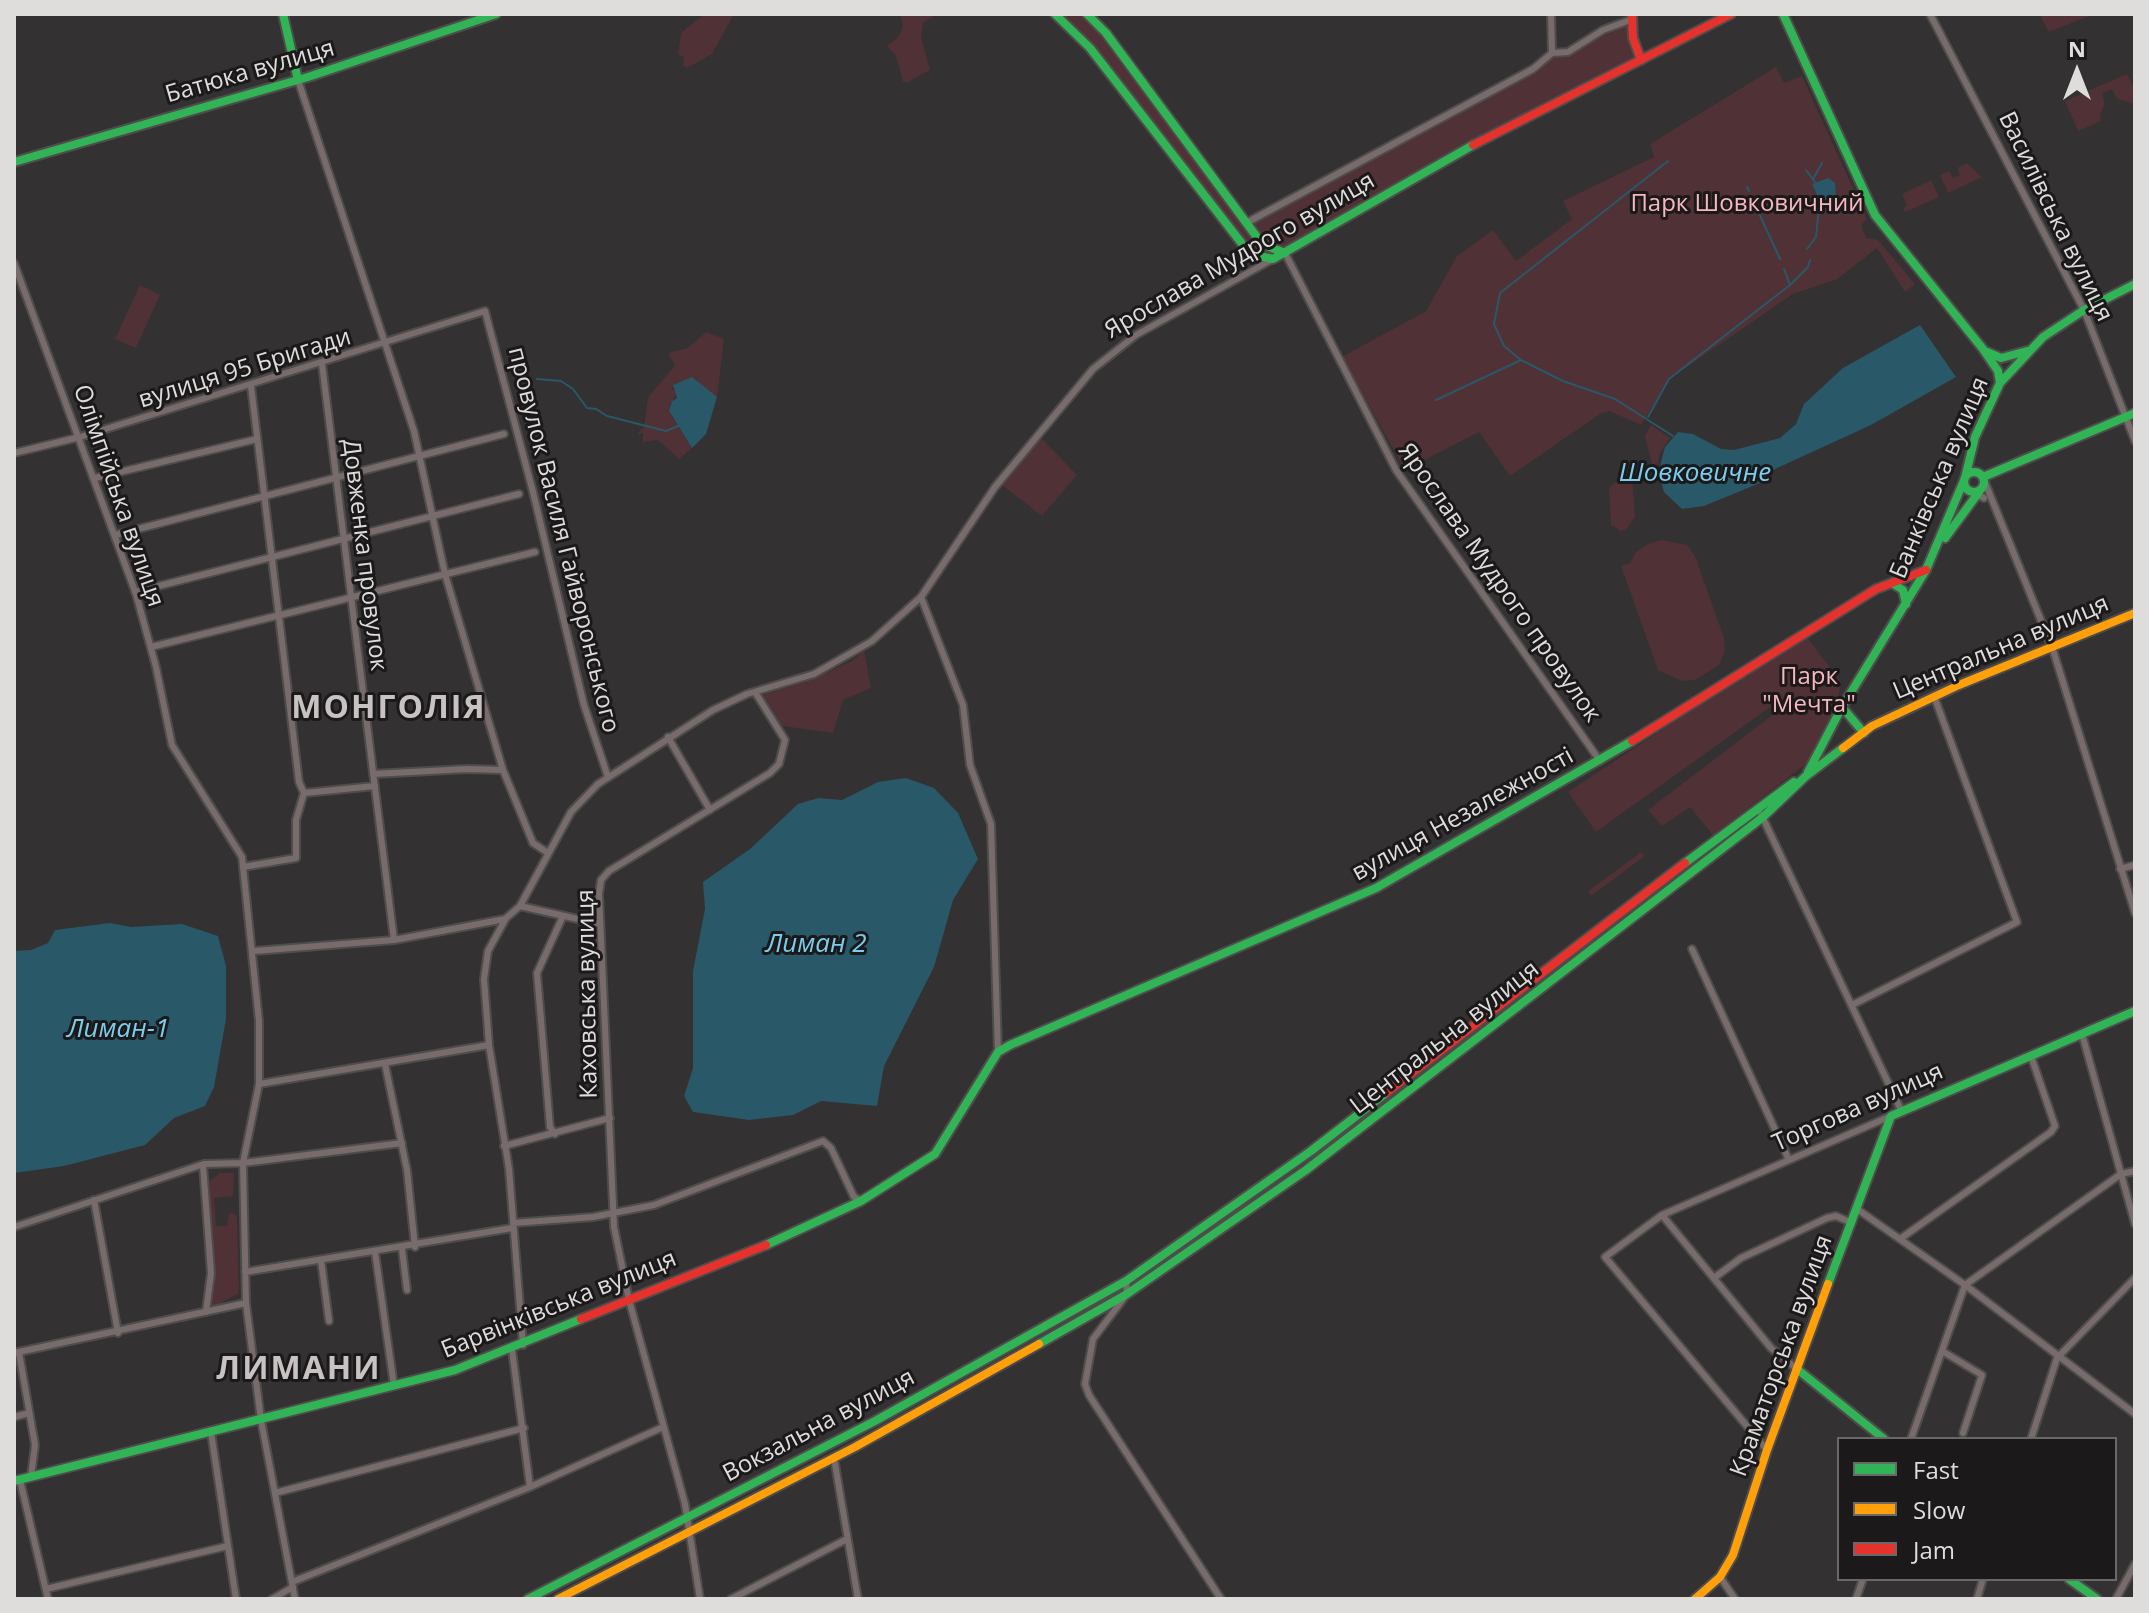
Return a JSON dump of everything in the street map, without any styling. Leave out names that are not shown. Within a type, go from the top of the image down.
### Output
[{"type":"street","points":[[283,14],[298,80],[419,456],[445,574],[503,770],[533,843],[548,853]]},
{"type":"street","name":"Батюка вулиця","points":[[14,162],[298,80],[496,14]]},
{"type":"street","points":[[1055,14],[1090,48],[1250,254],[1273,259]]},
{"type":"street","points":[[1087,14],[1106,33],[1262,244],[1285,253]]},
{"type":"street","points":[[1551,14],[1552,53]]},
{"type":"street","points":[[1783,14],[1875,215],[1983,349],[1998,371],[2000,383]]},
{"type":"street","name":"Василівська вулиця","points":[[1930,14],[2084,310],[2135,441]]},
{"type":"street","name":"Ярослава Мудрого вулиця","points":[[505,919],[520,906],[571,812],[608,777],[713,710],[835,664],[872,641],[921,597],[995,487],[1093,369],[1136,335],[1493,134],[1725,15]]},
{"type":"street","points":[[1246,223],[1533,69],[1552,53],[1568,52],[1603,30],[1632,17],[1633,38],[1641,60]]},
{"type":"street","name":"Ярослава Мудрого провулок","points":[[1285,253],[1396,470],[1600,761]]},
{"type":"street","name":"Олімпійська вулиця","points":[[14,263],[135,592],[151,647],[172,745],[242,857],[254,951],[259,1084],[243,1163],[246,1303],[261,1420],[295,1599]]},
{"type":"street","name":"Банківська вулиця","points":[[1806,776],[1842,707],[1926,570],[1965,478],[1975,437],[2000,383],[2030,349],[2084,310],[2135,284]]},
{"type":"street","name":"вулиця 95 Бригади","points":[[14,453],[80,437],[251,386],[485,311]]},
{"type":"street","name":"провулок Василя Гайворонського","points":[[485,311],[533,492],[584,705],[608,777]]},
{"type":"street","points":[[1983,349],[2001,358],[2030,349]]},
{"type":"street","name":"Довженка провулок","points":[[322,364],[394,940]]},
{"type":"street","points":[[243,867],[296,858],[296,820],[304,793],[299,782],[251,386]]},
{"type":"street","points":[[1994,505],[1965,486],[1965,478],[1972,473],[1983,478],[2135,413]]},
{"type":"street","points":[[115,535],[504,434]]},
{"type":"street","points":[[1975,437],[1983,478],[2052,647],[2135,913]]},
{"type":"street","points":[[95,478],[257,439]]},
{"type":"street","points":[[1926,570],[1978,494],[1983,478]]},
{"type":"street","points":[[135,592],[519,494]]},
{"type":"street","points":[[151,647],[535,552]]},
{"type":"street","name":"вулиця Незалежності","points":[[998,1052],[1082,1012],[1376,888],[1600,761],[1876,589],[1898,584],[1926,570]]},
{"type":"street","points":[[1898,584],[1916,588]]},
{"type":"street","points":[[1898,584],[1906,604]]},
{"type":"street","points":[[921,597],[963,705],[970,765],[991,824],[998,1052]]},
{"type":"street","name":"Центральна вулиця","points":[[1126,1281],[1311,1151],[1757,808],[1864,733],[1934,696],[2135,613]]},
{"type":"street","name":"Каховська вулиця","points":[[700,1599],[687,1518],[629,1300],[613,1213],[600,886],[609,871],[770,773],[783,756],[783,734],[755,692]]},
{"type":"street","points":[[1852,1005],[2017,922],[1934,696]]},
{"type":"street","points":[[1842,707],[1864,733]]},
{"type":"street","points":[[668,737],[710,810]]},
{"type":"street","points":[[373,774],[503,770]]},
{"type":"street","name":"Центральна вулиця","points":[[1095,1312],[1127,1294],[1306,1170],[1763,817],[1806,776]]},
{"type":"street","points":[[304,793],[375,786]]},
{"type":"street","points":[[1757,808],[1901,1110]]},
{"type":"street","points":[[2120,869],[2135,865]]},
{"type":"street","points":[[520,906],[600,924]]},
{"type":"street","points":[[555,1134],[550,1127],[537,973],[563,916]]},
{"type":"street","points":[[254,951],[394,940],[505,919]]},
{"type":"street","points":[[505,919],[488,951],[485,967],[489,1045],[504,1146],[523,1345]]},
{"type":"street","points":[[1692,949],[1789,1160]]},
{"type":"street","name":"Торгова вулиця","points":[[1767,1450],[1605,1257],[1662,1215],[2135,1011]]},
{"type":"street","points":[[2082,1034],[2135,1224]]},
{"type":"street","points":[[259,1084],[489,1045]]},
{"type":"street","name":"Барвінківська вулиця","points":[[17,1480],[394,1386],[512,1350],[768,1244],[861,1201],[935,1154],[998,1052]]},
{"type":"street","points":[[1900,1239],[2051,1132],[2055,1126],[2031,1056]]},
{"type":"street","points":[[385,1064],[402,1143],[415,1247]]},
{"type":"street","name":"Краматорська вулиця","points":[[1695,1599],[1720,1577],[1733,1555],[1767,1450],[1891,1116]]},
{"type":"street","points":[[504,1146],[610,1118]]},
{"type":"street","points":[[245,1272],[415,1247],[512,1226],[654,1205],[818,1141],[827,1142],[849,1188],[861,1201]]},
{"type":"street","points":[[14,1227],[203,1165],[243,1163],[402,1143]]},
{"type":"street","points":[[203,1165],[211,1273],[206,1312]]},
{"type":"street","points":[[1912,1437],[1965,1285],[2121,1174],[2135,1171]]},
{"type":"street","points":[[94,1200],[118,1333]]},
{"type":"street","points":[[1857,1209],[1965,1285],[2057,1358],[2135,1414]]},
{"type":"street","points":[[1662,1215],[1771,1348],[1882,1437]]},
{"type":"street","points":[[1714,1278],[1741,1258],[1827,1218],[1836,1216],[1852,1223]]},
{"type":"street","points":[[402,1249],[407,1290]]},
{"type":"street","points":[[375,1252],[394,1386]]},
{"type":"street","points":[[321,1260],[329,1321]]},
{"type":"street","points":[[2032,1437],[2057,1358],[2135,1278]]},
{"type":"street","points":[[1126,1281],[1127,1294],[1099,1326],[1093,1339],[1085,1376],[1089,1395],[1221,1599]]},
{"type":"street","name":"Вокзальна вулиця","points":[[528,1599],[875,1421],[1126,1281]]},
{"type":"street","points":[[31,1477],[35,1445],[17,1353],[246,1303]]},
{"type":"street","name":"Вокзальна вулиця","points":[[558,1599],[834,1458],[1095,1312]]},
{"type":"street","points":[[512,1350],[530,1487]]},
{"type":"street","points":[[1942,1351],[1982,1375],[1963,1433]]},
{"type":"street","points":[[14,1417],[29,1413]]},
{"type":"street","points":[[272,1599],[292,1584],[530,1487],[663,1427]]},
{"type":"street","points":[[275,1493],[524,1428]]},
{"type":"street","points":[[211,1432],[236,1599]]},
{"type":"street","points":[[834,1458],[858,1599]]},
{"type":"street","points":[[17,1480],[48,1599]]},
{"type":"street","points":[[731,1599],[847,1539]]},
{"type":"street","points":[[46,1589],[228,1546]]},
{"type":"street","points":[[2116,1599],[2135,1564]]},
{"type":"street","points":[[1720,1577],[1735,1599]]},
{"type":"street","points":[[2072,1581],[2097,1599]]},
{"type":"green space","points":[[704,14],[734,14],[712,54],[687,68],[683,65],[684,57],[678,54],[681,33]]},
{"type":"green space","points":[[900,14],[934,16],[923,23],[921,37],[930,70],[908,82],[903,82],[896,56],[887,46],[899,36],[903,26]]},
{"type":"green space","points":[[1060,14],[1083,14],[1104,34],[1261,248],[1258,256]]},
{"type":"green space","points":[[2039,14],[2094,14],[2049,32]]},
{"type":"green space","points":[[1630,23],[1635,58],[1630,62],[1300,240],[1286,246],[1270,244],[1250,224],[1534,71],[1553,57],[1568,54]]},
{"type":"green space","name":"Парк Шовковичний","points":[[1776,67],[1784,83],[1802,76],[1867,219],[1861,225],[1866,238],[1878,240],[1915,284],[1905,292],[1877,248],[1837,279],[1793,294],[1669,379],[1641,425],[1609,411],[1600,414],[1510,476],[1479,432],[1405,470],[1342,357],[1426,311],[1457,256],[1493,230],[1516,261],[1572,219],[1563,201],[1654,157],[1650,144]]},
{"type":"green space","points":[[2127,74],[2135,91],[2135,104],[2117,99],[2112,89],[2102,93],[2105,104],[2100,114],[2101,121],[2078,131],[2065,101]]},
{"type":"green space","points":[[1967,163],[1982,177],[1948,193],[1940,175],[1949,171],[1953,178],[1960,175],[1957,168]]},
{"type":"green space","points":[[1931,180],[1939,197],[1905,212],[1903,208],[1907,206],[1902,194]]},
{"type":"green space","points":[[140,285],[160,295],[136,348],[115,339]]},
{"type":"green space","points":[[706,332],[724,339],[717,397],[702,388],[696,379],[687,379],[672,388],[677,394],[670,404],[672,417],[692,448],[679,459],[658,440],[643,442],[643,433],[636,435],[644,427],[648,397],[675,366],[668,353],[688,348]]},
{"type":"green space","points":[[1651,425],[1670,438],[1660,453],[1655,476],[1645,436]]},
{"type":"green space","points":[[1038,440],[1043,440],[1077,475],[1042,516],[1002,485]]},
{"type":"green space","points":[[1632,477],[1635,517],[1626,530],[1621,531],[1611,525],[1609,488],[1620,478]]},
{"type":"green space","points":[[1661,540],[1687,545],[1695,556],[1724,638],[1725,651],[1719,665],[1695,680],[1682,681],[1658,670],[1621,566],[1630,563],[1636,552],[1648,544]]},
{"type":"green space","name":"Парк \"Мечта\"","points":[[1805,635],[1841,682],[1836,714],[1807,763],[1713,835],[1690,807],[1662,826],[1648,810],[1783,707],[1780,700],[1596,832],[1568,792]]},
{"type":"green space","points":[[864,651],[871,688],[843,700],[833,733],[782,726],[763,695],[808,681],[852,661]]},
{"type":"green space","points":[[1641,852],[1645,856],[1591,896],[1588,891]]},
{"type":"green space","points":[[220,1173],[234,1173],[233,1196],[214,1198],[216,1226],[227,1226],[229,1212],[237,1215],[239,1293],[210,1309],[215,1273],[207,1183]]},
{"type":"water","points":[[1828,178],[1835,183],[1836,197],[1829,201],[1819,200],[1812,184]]},
{"type":"water","name":"Шовковичне","points":[[1920,325],[1956,377],[1871,425],[1775,469],[1760,483],[1704,506],[1682,509],[1664,492],[1659,476],[1661,462],[1665,447],[1678,432],[1693,434],[1721,449],[1734,450],[1780,438],[1796,424],[1804,404],[1843,368]]},
{"type":"water","points":[[692,377],[717,397],[706,434],[692,448],[669,411],[672,401],[677,398],[673,385]]},
{"type":"water","name":"Лиман 2","points":[[906,778],[934,788],[958,813],[978,859],[953,900],[934,967],[884,1066],[877,1106],[821,1101],[793,1115],[749,1120],[693,1112],[684,1096],[693,1068],[693,971],[705,909],[703,882],[750,849],[798,804],[818,798],[842,800],[878,782]]},
{"type":"water","name":"Лиман-1","points":[[110,923],[131,927],[182,924],[218,936],[226,966],[226,1019],[214,1087],[205,1106],[174,1118],[145,1145],[64,1166],[14,1173],[14,951],[31,950],[48,943],[55,930]]},
{"type":"waterway","points":[[1521,360],[1504,346],[1494,324],[1500,293],[1668,161]]},
{"type":"waterway","points":[[1813,179],[1822,163]]},
{"type":"waterway","points":[[1806,170],[1815,182]]},
{"type":"waterway","points":[[1747,187],[1749,191]]},
{"type":"waterway","points":[[1751,196],[1780,259]]},
{"type":"waterway","points":[[1807,249],[1816,237],[1820,198]]},
{"type":"waterway","points":[[1648,417],[1669,379],[1790,285],[1808,267],[1810,260]]},
{"type":"waterway","points":[[1784,269],[1790,285]]},
{"type":"waterway","points":[[1436,400],[1521,360],[1563,381],[1615,399],[1673,436]]},
{"type":"waterway","points":[[537,379],[561,381],[573,389],[587,408],[596,409],[607,416],[666,431],[678,426]]},
{"type":"traffic: fast","points":[[283,14],[298,80]]},
{"type":"traffic: fast","points":[[14,162],[308,77],[496,14]]},
{"type":"traffic: fast","points":[[1055,14],[1090,48],[1250,254],[1273,259],[1473,145]]},
{"type":"traffic: fast","points":[[1087,14],[1106,33],[1262,244],[1285,253]]},
{"type":"traffic: fast","points":[[1783,14],[1875,215],[1983,349],[1998,371],[2000,383]]},
{"type":"traffic: fast","points":[[1808,772],[1842,707],[1926,570],[1965,478],[1975,437],[2000,383],[2043,337],[2084,310],[2135,284]]},
{"type":"traffic: fast","points":[[1987,352],[2001,358],[2027,351]]},
{"type":"traffic: fast","points":[[1983,477],[2135,413]]},
{"type":"traffic: fast","points":[[1974,472],[1981,475],[1984,482],[1981,489],[1974,492],[1967,489],[1964,482],[1967,475],[1974,472]]},
{"type":"traffic: fast","points":[[1945,538],[1979,492]]},
{"type":"traffic: fast","points":[[1892,583],[1903,590],[1906,604]]},
{"type":"traffic: fast","points":[[1842,707],[1864,733]]},
{"type":"traffic: fast","points":[[766,1245],[861,1201],[935,1154],[998,1052],[1010,1045],[1376,888],[1632,741]]},
{"type":"traffic: fast","points":[[1039,1344],[1127,1294],[1306,1170],[1763,817],[1806,776],[1843,748]]},
{"type":"traffic: fast","points":[[1685,863],[1794,782]]},
{"type":"traffic: fast","points":[[1828,1284],[1891,1116],[2135,1011]]},
{"type":"traffic: fast","points":[[528,1599],[875,1421],[1126,1281],[1311,1151],[1386,1093]]},
{"type":"traffic: fast","points":[[14,1481],[455,1370],[581,1319]]},
{"type":"traffic: fast","points":[[1797,1369],[1882,1437]]},
{"type":"traffic: fast","points":[[2072,1581],[2097,1599]]},
{"type":"traffic: slow","points":[[1843,748],[1872,726],[1959,685],[2135,613]]},
{"type":"traffic: slow","points":[[1695,1599],[1720,1577],[1733,1555],[1767,1450],[1828,1284]]},
{"type":"traffic: slow","points":[[558,1599],[855,1447],[1039,1344]]},
{"type":"traffic: jam","points":[[1632,14],[1633,38],[1641,60]]},
{"type":"traffic: jam","points":[[1473,145],[1731,14]]},
{"type":"traffic: jam","points":[[1632,741],[1876,589],[1926,570]]},
{"type":"traffic: jam","points":[[1386,1093],[1685,863]]},
{"type":"traffic: jam","points":[[581,1319],[766,1245]]},
{"type":"district","name":"МОНГОЛІЯ","points":[[389,709]]},
{"type":"district","name":"ЛИМАНИ","points":[[299,1370]]}]
